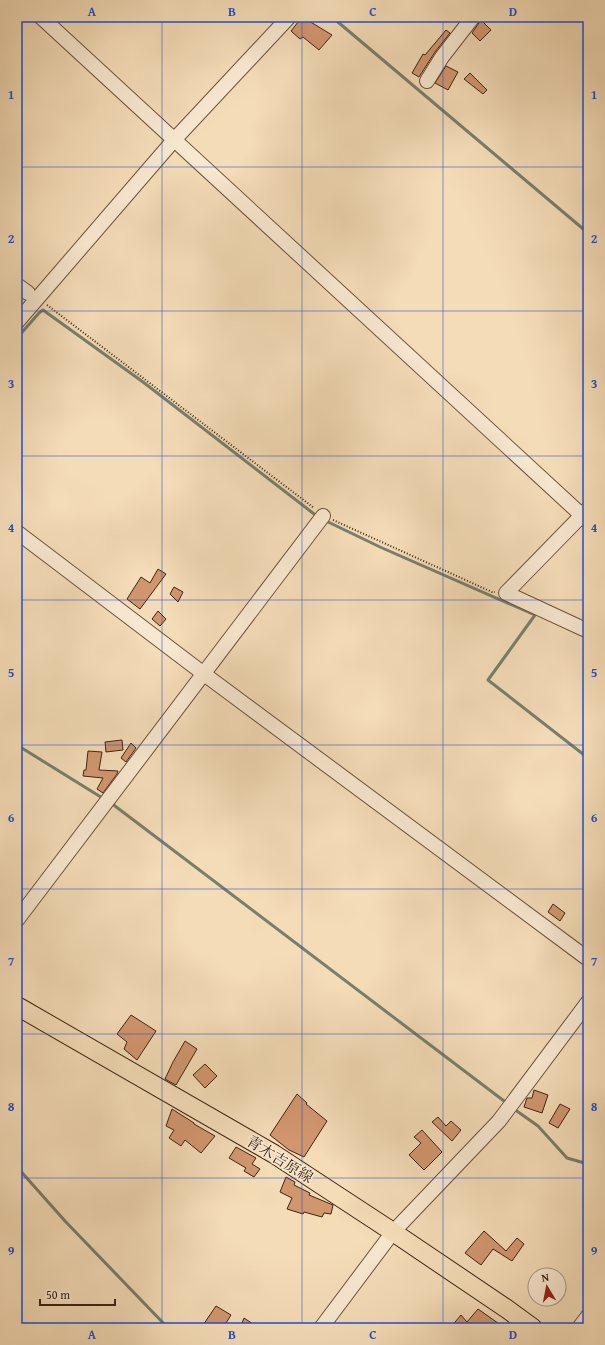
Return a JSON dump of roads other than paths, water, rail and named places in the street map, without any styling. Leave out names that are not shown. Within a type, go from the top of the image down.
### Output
[{"type":"main road","name":"青木吉原線","points":[[17,1006],[274,1154],[508,1309],[533,1328]]},
{"type":"street","points":[[41,17],[586,515],[506,593],[588,631]]},
{"type":"street","points":[[17,322],[28,292],[174,140],[288,17]]},
{"type":"street","points":[[427,81],[442,57],[473,17]]},
{"type":"street","points":[[17,920],[323,516]]},
{"type":"street","points":[[17,532],[204,674],[588,959]]},
{"type":"street","points":[[322,1328],[393,1232],[499,1122],[588,1002]]},
{"type":"street","points":[[579,1328],[588,1316]]},
{"type":"waterway","points":[[332,17],[588,233]]},
{"type":"waterway","points":[[17,338],[43,310],[143,382],[318,517]]},
{"type":"waterway","points":[[324,520],[380,547],[535,615],[488,680],[588,758]]},
{"type":"waterway","points":[[17,745],[104,799]]},
{"type":"waterway","points":[[111,803],[508,1104]]},
{"type":"waterway","points":[[514,1109],[538,1126],[567,1158],[588,1164]]},
{"type":"waterway","points":[[17,1167],[65,1221],[168,1328]]}]
